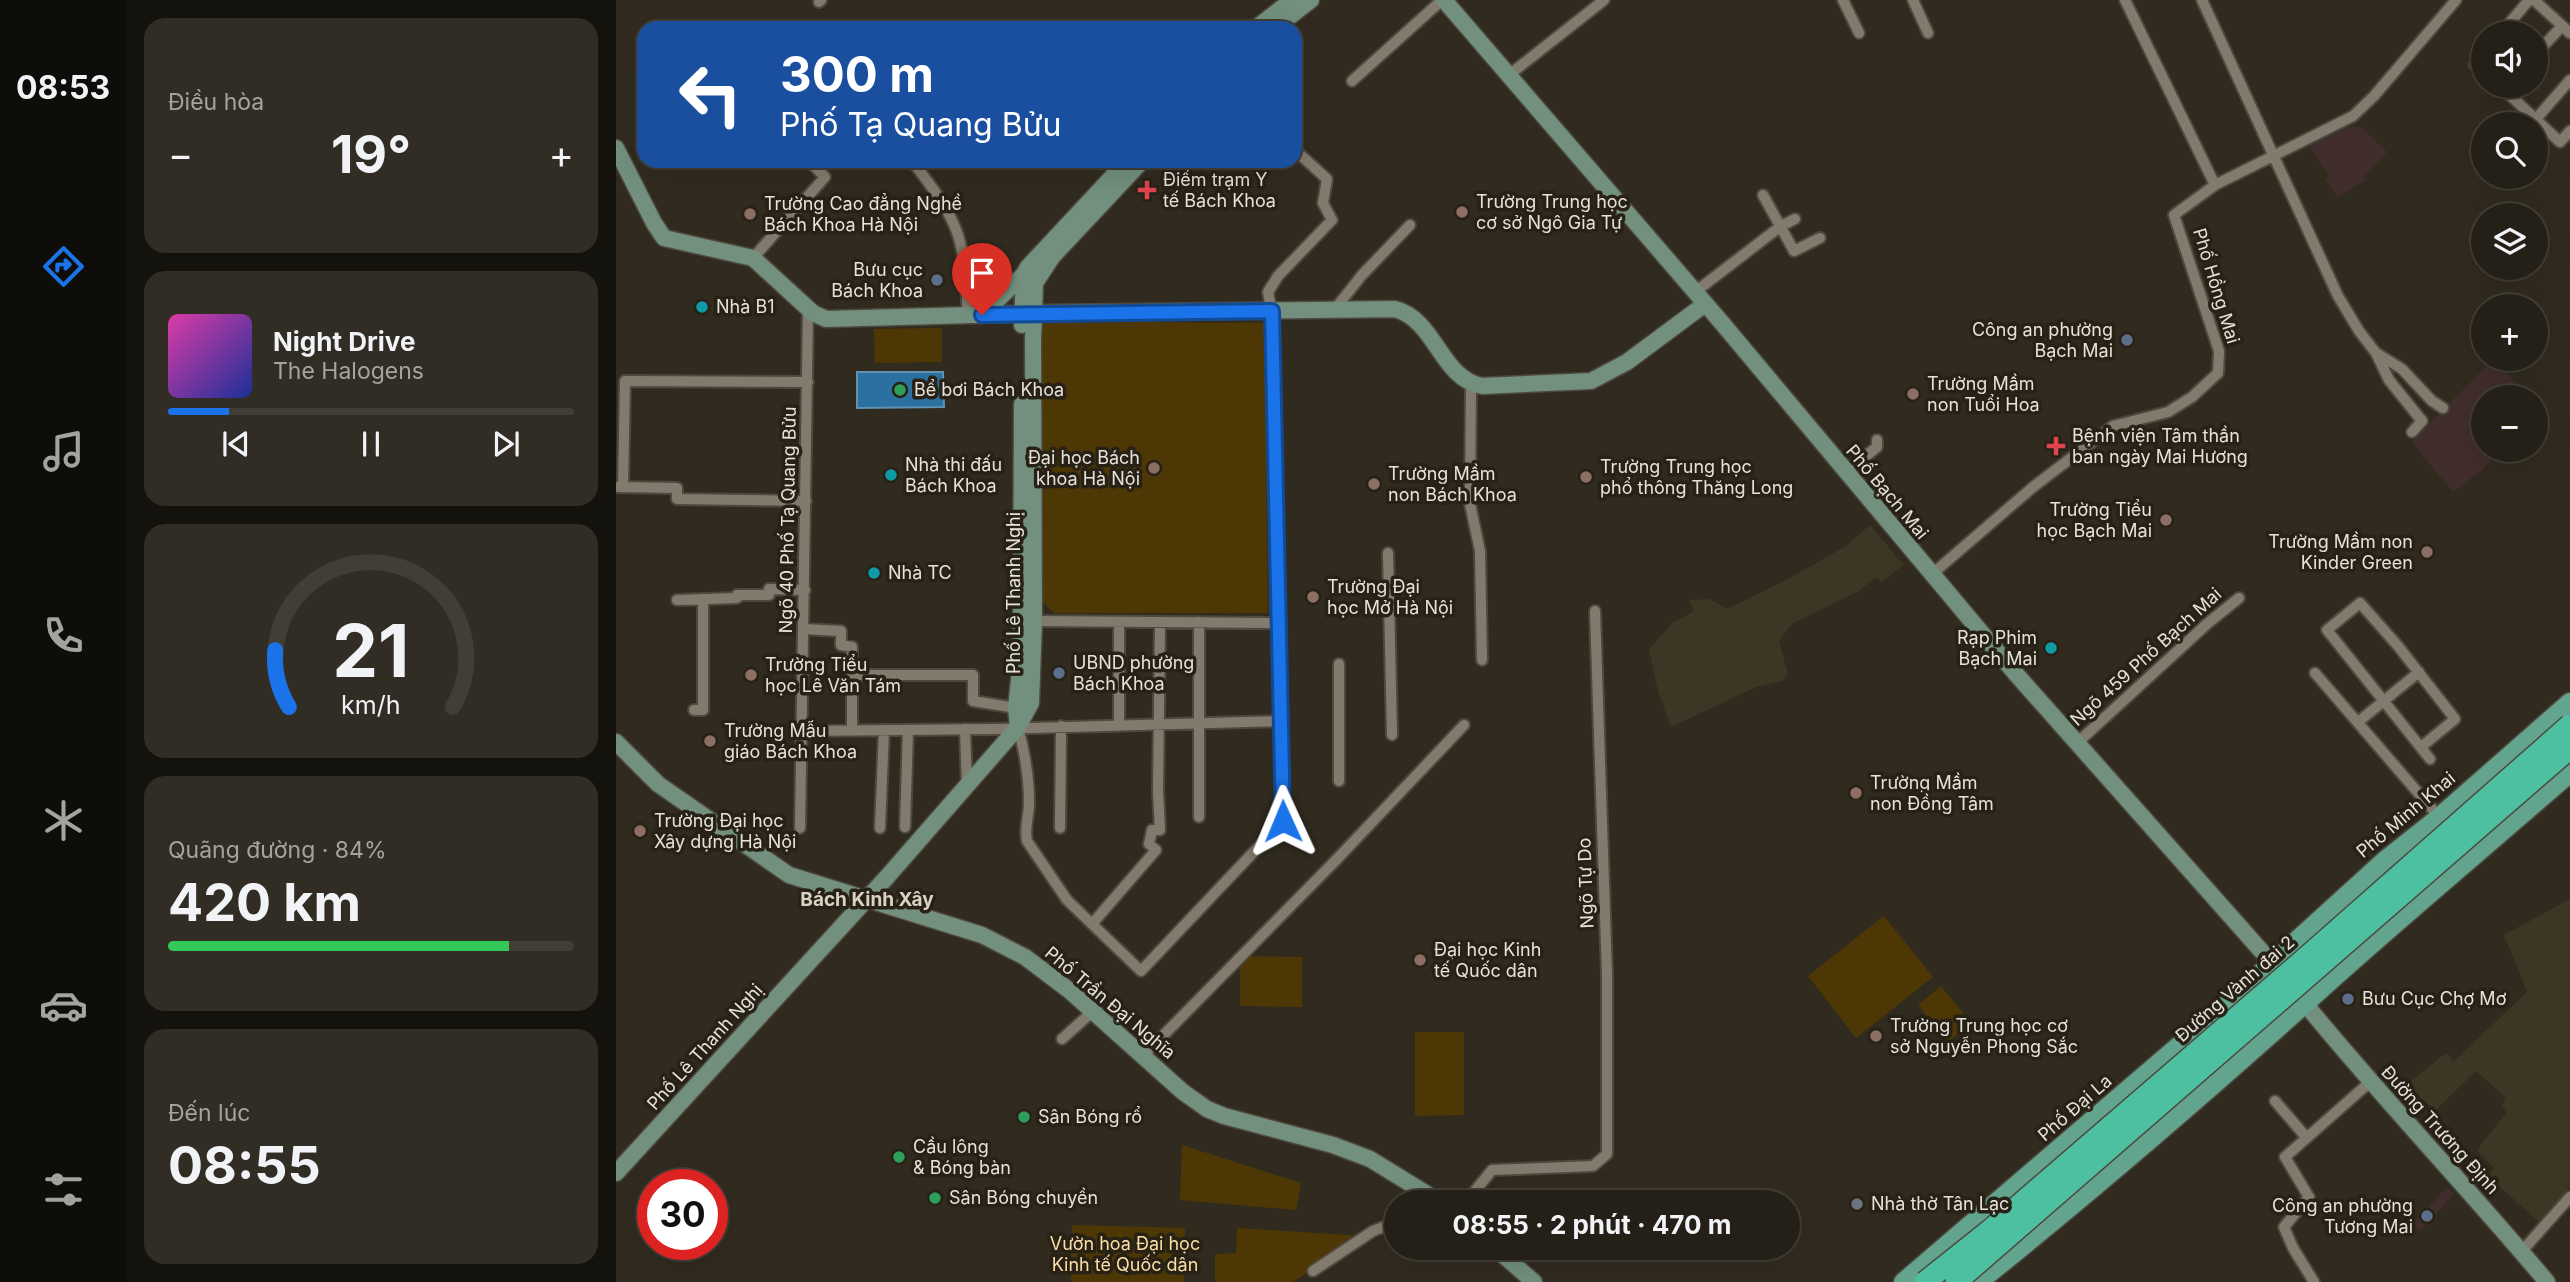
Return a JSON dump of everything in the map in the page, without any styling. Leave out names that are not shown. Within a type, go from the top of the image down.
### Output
[{"type":"highway","name":"Đường Vành đai 2","points":[[1925,1282],[1989,1231],[2570,725]]},
{"type":"highway","points":[[1956,1282],[2570,748]]},
{"type":"main road","points":[[1265,21],[1292,0]]},
{"type":"main road","points":[[1284,21],[1311,0]]},
{"type":"main road","name":"Phố Bạch Mai","points":[[1443,0],[1700,298],[2076,744],[2271,962],[2305,1004]]},
{"type":"main road","points":[[616,148],[664,238],[753,258],[808,309],[826,319],[1382,308],[1404,311],[1428,334],[1454,370],[1471,384],[1494,386],[1591,381],[1627,362],[1700,298]]},
{"type":"main road","points":[[1030,279],[1035,258],[1120,168]]},
{"type":"main road","points":[[975,315],[1030,279],[1135,168]]},
{"type":"main road","points":[[1030,279],[1058,313]]},
{"type":"main road","name":"Phố Lê Thanh Nghị","points":[[1018,727],[1016,708],[1021,662],[1030,279]]},
{"type":"main road","name":"Phố Lê Thanh Nghị","points":[[616,1173],[967,787],[1018,727],[1031,703],[1034,621],[1028,314]]},
{"type":"main road","name":"Phố Minh Khai","points":[[2271,962],[2385,860],[2439,817],[2570,702]]},
{"type":"main road","name":"Phố Trần Đại Nghĩa","points":[[616,742],[658,784],[789,875],[995,940],[1025,957],[1056,980],[1183,1092],[1207,1109],[1333,1145],[1370,1159],[1420,1190]]},
{"type":"main road","points":[[1979,1282],[2062,1215],[2570,772]]},
{"type":"main road","name":"Phố Đại La","points":[[1903,1282],[2252,983],[2271,962]]},
{"type":"main road","name":"Đường Trương Định","points":[[2305,1004],[2370,1082],[2482,1204],[2547,1282]]},
{"type":"main road","points":[[2165,1057],[2201,1095]]},
{"type":"main road","points":[[1509,1260],[1534,1282]]},
{"type":"street","points":[[1352,81],[1443,0]]},
{"type":"street","points":[[1509,75],[1604,0]]},
{"type":"street","points":[[1843,0],[1859,33]]},
{"type":"street","points":[[1913,0],[1928,33]]},
{"type":"street","points":[[2125,0],[2215,185]]},
{"type":"street","points":[[2202,0],[2338,296],[2376,353],[2389,380],[2422,421],[2412,432]]},
{"type":"street","name":"Phố Hồng Mai","points":[[1931,575],[2033,487],[2113,426],[2168,412],[2192,397],[2218,373],[2219,351],[2175,215],[2215,185],[2353,116],[2374,96],[2456,0]]},
{"type":"street","points":[[2512,21],[2532,0],[2566,29],[2548,44]]},
{"type":"street","points":[[2542,112],[2570,80]]},
{"type":"street","points":[[2514,98],[2527,112]]},
{"type":"street","points":[[2548,131],[2560,142],[2570,131]]},
{"type":"street","points":[[1018,727],[1028,772],[1029,807],[1025,831],[1027,841],[1068,900],[1141,971],[1283,821],[1272,311],[1268,292],[1278,276],[1332,220],[1323,202],[1327,178],[1302,156]]},
{"type":"street","points":[[753,258],[825,177],[816,168]]},
{"type":"street","points":[[918,168],[934,188],[958,234],[975,315]]},
{"type":"street","points":[[1763,195],[1794,251],[1820,238]]},
{"type":"street","points":[[1700,298],[1781,226],[1796,219]]},
{"type":"street","points":[[1335,309],[1362,275],[1410,225]]},
{"type":"street","name":"Ngõ 40 Phố Tạ Quang Bửu","points":[[800,828],[808,309]]},
{"type":"street","points":[[2376,353],[2402,369],[2432,401],[2443,408]]},
{"type":"street","points":[[806,501],[677,499],[677,488],[620,487],[625,381],[807,382]]},
{"type":"street","points":[[1471,384],[1471,504],[1480,551],[1482,660]]},
{"type":"street","points":[[1845,473],[1877,447],[1877,440]]},
{"type":"street","points":[[1388,553],[1392,735]]},
{"type":"street","points":[[677,600],[769,595],[769,589],[805,590]]},
{"type":"street","name":"Ngõ 459 Phố Bạch Mai","points":[[2076,744],[2207,623],[2239,597]]},
{"type":"street","points":[[694,710],[703,710],[703,600]]},
{"type":"street","points":[[2421,747],[2455,719],[2360,603],[2327,630],[2383,702],[2430,758]]},
{"type":"street","name":"Ngõ Tự Do","points":[[1476,1190],[1492,1170],[1593,1166],[1607,1154],[1608,975],[1595,611]]},
{"type":"street","points":[[1034,621],[1277,623]]},
{"type":"street","points":[[1119,622],[1119,724]]},
{"type":"street","points":[[1092,924],[1156,850],[1149,844],[1152,830],[1160,830],[1160,622]]},
{"type":"street","points":[[1199,622],[1199,817]]},
{"type":"street","points":[[804,629],[841,631],[841,645],[852,647],[852,730]]},
{"type":"street","points":[[1339,664],[1339,781]]},
{"type":"street","points":[[2358,722],[2419,672]]},
{"type":"street","points":[[2315,673],[2439,817]]},
{"type":"street","points":[[852,675],[973,675],[972,701],[1016,708]]},
{"type":"street","points":[[802,731],[1281,721]]},
{"type":"street","points":[[1143,1056],[1338,858],[1464,725]]},
{"type":"street","points":[[1060,828],[1061,726]]},
{"type":"street","points":[[965,729],[967,787]]},
{"type":"street","points":[[880,828],[884,730]]},
{"type":"street","points":[[905,828],[908,730]]},
{"type":"street","points":[[1062,1039],[1093,1012]]},
{"type":"street","points":[[2314,1282],[2293,1248],[2284,1227],[2309,1196],[2285,1157],[2370,1082]]},
{"type":"street","points":[[2276,1101],[2306,1137]]},
{"type":"street","points":[[2522,1251],[2570,1197]]},
{"type":"street","points":[[1313,1271],[1373,1231],[1384,1227]]},
{"type":"shaded area","points":[[2348,127],[2361,127],[2387,152],[2364,177],[2366,180],[2338,197],[2325,179],[2330,176],[2309,146]]},
{"type":"shaded area","points":[[2481,371],[2505,371],[2518,385],[2471,385],[2471,462],[2490,462],[2453,492],[2412,442]]},
{"type":"shaded area","points":[[1870,525],[1904,565],[1881,582],[1876,577],[1859,591],[1793,623],[1779,641],[1788,675],[1782,681],[1756,687],[1671,727],[1658,691],[1649,649],[1672,623],[1694,611],[1689,600],[1710,599],[1727,609],[1846,546]]},
{"type":"shaded area","points":[[2570,899],[2570,1187],[2539,1222],[2488,1176],[2494,1168],[2477,1150],[2507,1112],[2501,1106],[2506,1098],[2476,1071],[2435,1111],[2407,1084],[2446,1053],[2454,1061],[2527,992],[2504,935]]},
{"type":"shaded area","name":"Công an phường Tương Mai","points":[[2447,1187],[2454,1194],[2420,1231],[2413,1224]]},
{"type":"green space","name":"Đại học Bách khoa Hà Nội","points":[[1042,323],[1265,323],[1268,613],[1054,613],[1043,602]]},
{"type":"green space","points":[[942,328],[942,362],[875,363],[874,329]]},
{"type":"green space","points":[[1884,916],[1933,977],[1856,1038],[1808,976]]},
{"type":"green space","points":[[1240,956],[1302,957],[1302,1007],[1240,1006]]},
{"type":"green space","points":[[1941,986],[1971,1023],[1948,1042],[1918,1005]]},
{"type":"green space","points":[[1415,1032],[1464,1032],[1464,1115],[1415,1116]]},
{"type":"green space","points":[[1182,1145],[1301,1183],[1296,1210],[1180,1200]]},
{"type":"green space","name":"Vườn hoa Đại học Kinh tế Quốc dân","points":[[1072,1225],[1185,1228],[1184,1282],[1071,1282]]},
{"type":"green space","points":[[1237,1228],[1362,1236],[1293,1282],[1215,1282],[1215,1254],[1236,1253]]},
{"type":"water","name":"Bể bơi Bách Khoa","points":[[857,372],[943,372],[944,407],[857,408]]},
{"type":"place","name":"Điểm trạm Y tế Bách Khoa","points":[[1147,190]]},
{"type":"place","name":"Trường Trung học cơ sở Ngô Gia Tự","points":[[1462,212]]},
{"type":"place","name":"Trường Cao đẳng Nghề Bách Khoa Hà Nội","points":[[750,214]]},
{"type":"place","name":"Bưu cục Bách Khoa","points":[[937,280]]},
{"type":"place","name":"Nhà B1","points":[[702,307]]},
{"type":"place","name":"Công an phường Bạch Mai","points":[[2127,340]]},
{"type":"place","name":"Bể bơi Bách Khoa","points":[[900,390]]},
{"type":"place","name":"Trường Mầm non Tuổi Hoa","points":[[1913,394]]},
{"type":"place","name":"Bệnh viện Tâm thần ban ngày Mai Hương","points":[[2056,446]]},
{"type":"place","name":"Đại học Bách khoa Hà Nội","points":[[1154,468]]},
{"type":"place","name":"Nhà thi đấu Bách Khoa","points":[[891,475]]},
{"type":"place","name":"Trường Trung học phổ thông Thăng Long","points":[[1586,477]]},
{"type":"place","name":"Trường Mầm non Bách Khoa","points":[[1374,484]]},
{"type":"place","name":"Trường Tiểu học Bạch Mai","points":[[2166,520]]},
{"type":"place","name":"Trường Mầm non Kinder Green","points":[[2427,552]]},
{"type":"place","name":"Nhà TC","points":[[874,573]]},
{"type":"place","name":"Trường Đại học Mở Hà Nội","points":[[1313,597]]},
{"type":"place","name":"Rạp Phim Bạch Mai","points":[[2051,648]]},
{"type":"place","name":"UBND phường Bách Khoa","points":[[1059,673]]},
{"type":"place","name":"Trường Tiểu học Lê Văn Tám","points":[[751,675]]},
{"type":"place","name":"Trường Mẫu giáo Bách Khoa","points":[[710,741]]},
{"type":"place","name":"Trường Mầm non Đồng Tâm","points":[[1856,793]]},
{"type":"place","name":"Trường Đại học Xây dựng Hà Nội","points":[[640,831]]},
{"type":"place","name":"Đại học Kinh tế Quốc dân","points":[[1420,960]]},
{"type":"place","name":"Bưu Cục Chợ Mơ","points":[[2348,999]]},
{"type":"place","name":"Trường Trung học cơ sở Nguyễn Phong Sắc","points":[[1876,1036]]},
{"type":"place","name":"Sân Bóng rổ","points":[[1024,1117]]},
{"type":"place","name":"Cầu lông & Bóng bàn","points":[[899,1157]]},
{"type":"place","name":"Sân Bóng chuyền","points":[[935,1198]]},
{"type":"place","name":"Nhà thờ Tân Lạc","points":[[1857,1204]]},
{"type":"place","name":"Công an phường Tương Mai","points":[[2427,1216]]},
{"type":"district","name":"Bách Kinh Xây","points":[[867,899]]},
{"type":"route","points":[[982,315],[1272,311],[1283,821]]}]
